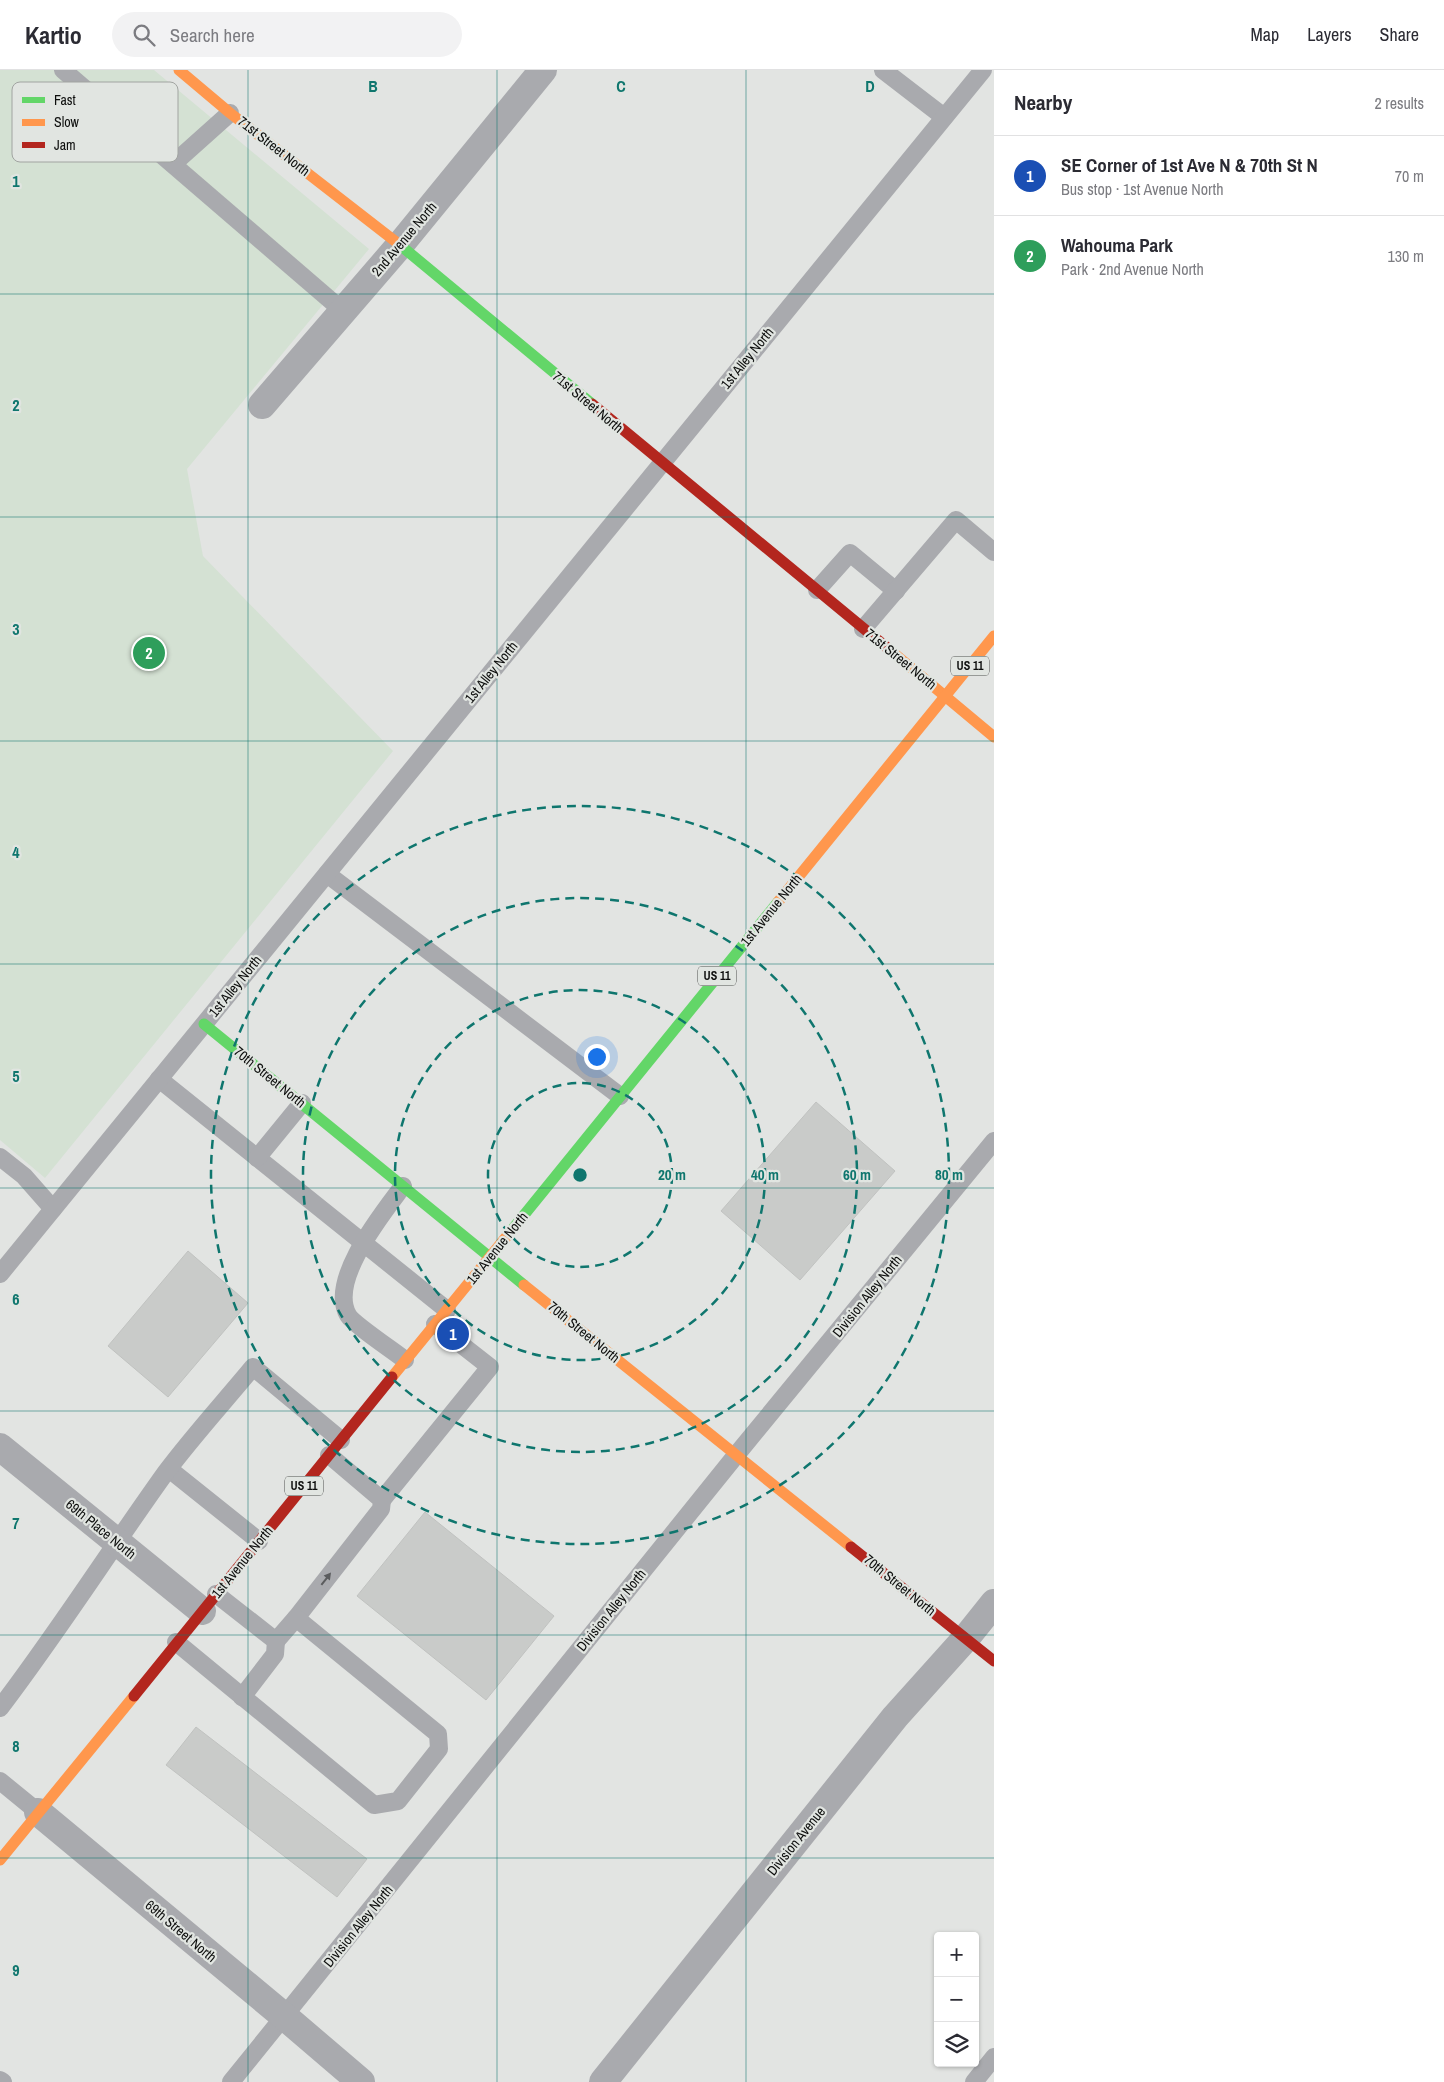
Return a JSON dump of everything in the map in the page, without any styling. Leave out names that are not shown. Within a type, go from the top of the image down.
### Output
[{"type":"street","name":"71st Street North","points":[[179,70],[400,245],[994,737]]},
{"type":"street","name":"2nd Avenue North","points":[[262,405],[400,245],[543,70]]},
{"type":"street","name":"1st Avenue North","points":[[3,1851],[38,1812],[994,636]]},
{"type":"street","name":"70th Street North","points":[[204,1024],[489,1257],[994,1661]]},
{"type":"street","name":"69th Place North","points":[[0,1447],[118,1542],[209,1602]]},
{"type":"street","name":"Division Avenue","points":[[602,2082],[895,1717],[966,1638],[994,1603]]},
{"type":"street","name":"69th Street North","points":[[38,1812],[361,2082]]},
{"type":"lane","points":[[63,70],[77,82]]},
{"type":"lane","points":[[883,70],[944,117]]},
{"type":"lane","name":"1st Alley North","points":[[0,1274],[983,70]]},
{"type":"lane","points":[[178,159],[230,112]]},
{"type":"lane","points":[[170,162],[343,311]]},
{"type":"lane","points":[[863,629],[956,520],[994,552]]},
{"type":"lane","points":[[817,590],[850,553],[896,591]]},
{"type":"lane","points":[[327,874],[620,1096]]},
{"type":"lane","points":[[159,1079],[446,1310]]},
{"type":"lane","points":[[257,1158],[302,1103]]},
{"type":"lane","name":"Division Alley North","points":[[231,2082],[737,1454],[994,1141]]},
{"type":"lane","points":[[0,1157],[24,1176],[53,1210]]},
{"type":"lane","points":[[403,1186],[362,1242],[343,1289],[348,1316],[405,1360]]},
{"type":"lane","points":[[242,1696],[274,1654],[276,1641],[381,1509],[382,1500],[490,1367],[435,1324]]},
{"type":"lane","points":[[0,1708],[27,1673],[94,1574],[169,1469],[253,1367],[341,1440]]},
{"type":"lane","points":[[329,1455],[382,1500]]},
{"type":"lane","points":[[169,1469],[259,1541]]},
{"type":"lane","points":[[209,1602],[276,1641]]},
{"type":"lane","points":[[176,1642],[374,1805],[398,1802],[439,1749],[438,1734],[296,1618]]},
{"type":"lane","name":"69th Street North","points":[[0,1781],[38,1812]]},
{"type":"lane","points":[[974,2082],[994,2057]]},
{"type":"green space","points":[[0,70],[154,70],[168,82],[12,82],[12,162],[178,162],[178,90],[369,249],[187,469],[203,556],[393,751],[45,1178],[0,1140]]},
{"type":"building","points":[[816,1102],[895,1171],[800,1280],[721,1211]]},
{"type":"building","points":[[188,1251],[248,1303],[168,1397],[108,1346]]},
{"type":"building","points":[[425,1512],[554,1616],[486,1700],[357,1596]]},
{"type":"building","points":[[196,1727],[367,1859],[337,1897],[166,1765]]},
{"type":"traffic: fast","points":[[400,245],[592,404]]},
{"type":"traffic: fast","points":[[511,1231],[778,902]]},
{"type":"traffic: fast","points":[[204,1024],[524,1285]]},
{"type":"traffic: slow","points":[[179,70],[230,113],[400,245]]},
{"type":"traffic: slow","points":[[778,902],[994,636]]},
{"type":"traffic: slow","points":[[891,651],[994,737]]},
{"type":"traffic: slow","points":[[392,1377],[511,1231]]},
{"type":"traffic: slow","points":[[524,1285],[851,1547]]},
{"type":"traffic: slow","points":[[0,1860],[134,1696]]},
{"type":"traffic: jam","points":[[592,404],[891,651]]},
{"type":"traffic: jam","points":[[134,1696],[392,1377]]},
{"type":"traffic: jam","points":[[851,1547],[994,1661]]},
{"type":"place","name":"Wahouma Park","points":[[149,653]]},
{"type":"place","name":"SE Corner of 1st Ave N & 70th St N","points":[[453,1334]]}]
